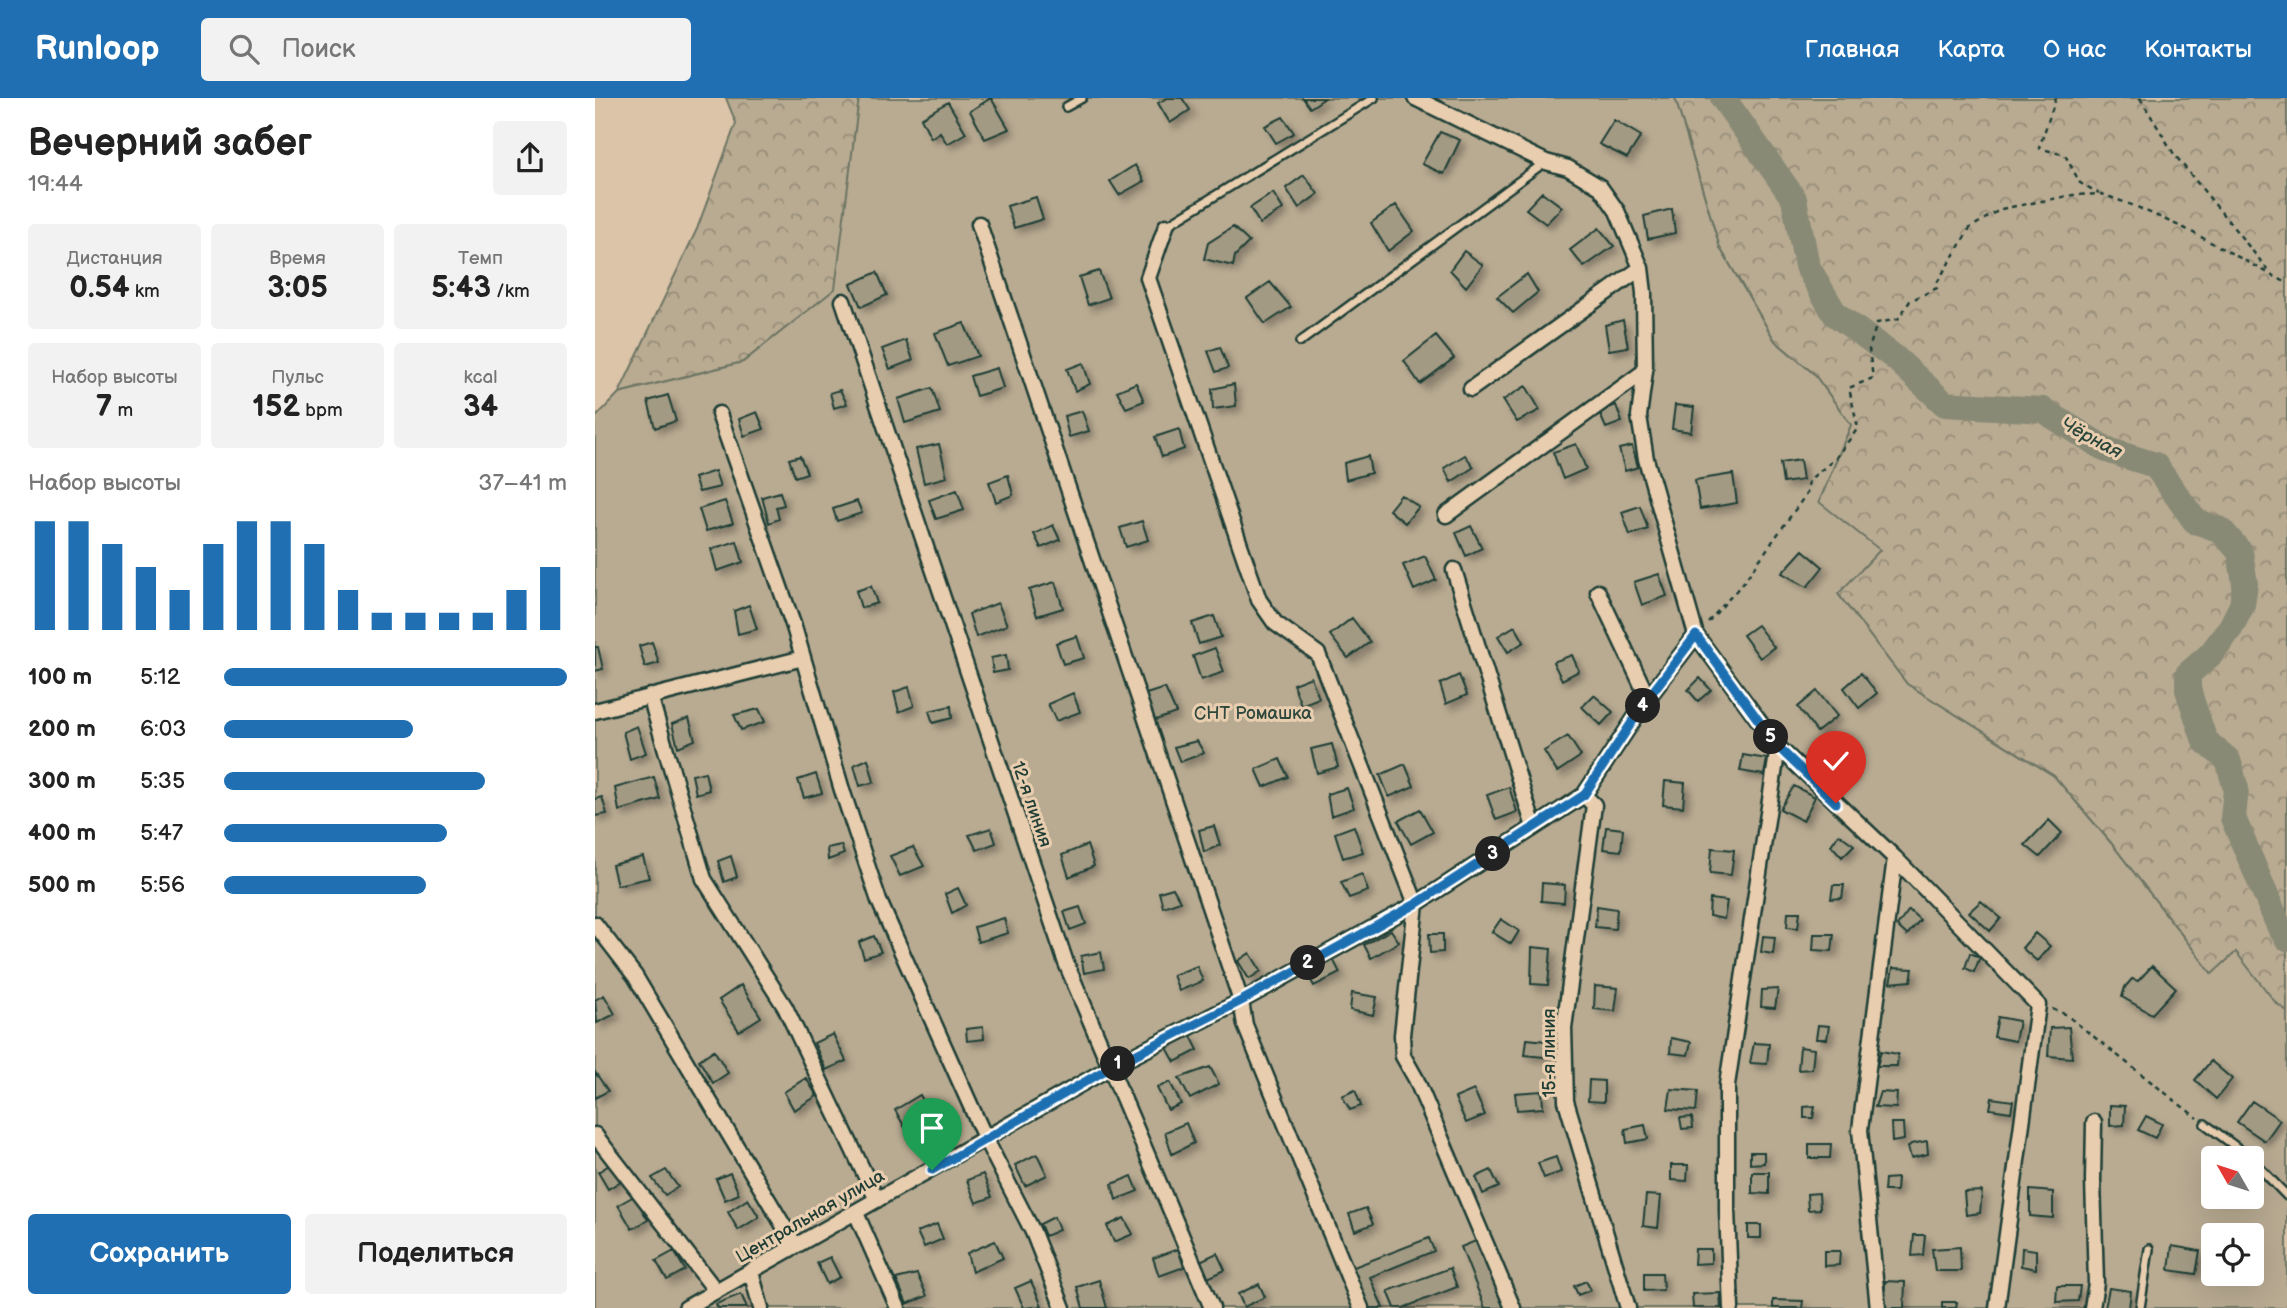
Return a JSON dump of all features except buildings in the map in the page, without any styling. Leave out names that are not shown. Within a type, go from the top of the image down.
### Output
[{"type":"street","points":[[1415,98],[1546,162],[1567,167],[1600,187],[1617,211],[1641,268],[1644,293],[1644,371],[1639,416],[1646,458],[1696,635],[1778,747],[1895,859],[2038,1005],[1997,1308]]},
{"type":"street","points":[[979,224],[1241,1001],[1245,1024],[1361,1308]]},
{"type":"street","points":[[1166,226],[1148,278],[1259,600],[1275,623],[1318,654],[1416,904],[1402,1035],[1403,1056],[1416,1079],[1513,1308]]},
{"type":"street","points":[[1471,389],[1641,268]]},
{"type":"street","name":"12-я линия","points":[[843,301],[1061,951],[1212,1308]]},
{"type":"street","points":[[1446,515],[1644,371]]},
{"type":"street","points":[[719,414],[803,658],[842,790],[879,901],[986,1140],[1033,1232],[1063,1308]]},
{"type":"street","points":[[1454,570],[1534,827]]},
{"type":"street","points":[[1598,592],[1648,698]]},
{"type":"street","name":"Центральная улица","points":[[686,1308],[1109,1068],[1241,1001],[1416,904],[1584,795],[1648,698],[1696,635]]},
{"type":"street","points":[[595,711],[803,658]]},
{"type":"street","points":[[650,696],[703,879],[785,1007],[877,1200]]},
{"type":"street","points":[[1731,1308],[1727,1210],[1727,1085],[1778,747]]},
{"type":"street","name":"15-я линия","points":[[1584,795],[1594,806],[1565,1028],[1566,1101],[1628,1308]]},
{"type":"street","points":[[1878,1308],[1860,1130],[1895,859]]},
{"type":"street","points":[[595,924],[635,976],[795,1245]]},
{"type":"street","points":[[2092,1308],[2096,1283],[2094,1122]]},
{"type":"street","points":[[595,1135],[716,1291]]},
{"type":"street","points":[[856,1213],[898,1308]]},
{"type":"street","points":[[751,1272],[761,1308]]},
{"type":"lane","points":[[1066,107],[1081,98]]},
{"type":"lane","points":[[1166,226],[1374,98]]},
{"type":"lane","points":[[1300,342],[1546,162]]},
{"type":"lane","points":[[2205,1124],[2235,1146]]},
{"type":"lane","points":[[2265,1173],[2287,1196]]},
{"type":"lane","points":[[2140,1308],[2149,1250]]},
{"type":"path","points":[[2056,98],[2039,148],[2065,155],[2080,183],[2186,229],[2287,283]]},
{"type":"path","points":[[2140,98],[2174,154],[2272,275]]},
{"type":"path","points":[[1696,635],[1743,583],[1807,493],[1809,480],[1835,459],[1858,428],[1849,388],[1873,378],[1869,349],[1877,323],[1898,319],[1910,301],[1937,288],[1938,281],[1970,228],[2001,209],[2073,195],[2102,194]]},
{"type":"path","points":[[2038,1005],[2065,1014],[2205,1124]]},
{"type":"green space","points":[[726,98],[859,98],[836,289],[743,362],[619,393],[697,229],[736,123]]},
{"type":"green space","name":"СНТ Ромашка","points":[[859,98],[1675,98],[1720,248],[1775,341],[1814,374],[1851,425],[1819,502],[1880,550],[1838,594],[1907,684],[2054,776],[2111,843],[2212,974],[2236,952],[2276,1003],[2287,1011],[2287,1308],[595,1308],[595,418],[619,393],[743,362],[835,289]]},
{"type":"green space","points":[[1675,98],[2287,98],[2287,1011],[2276,1003],[2212,974],[2111,843],[2054,776],[1907,684],[1838,594],[1819,502],[1851,425],[1814,374],[1775,341],[1720,248]]},
{"type":"waterway","name":"Чёрная","points":[[1723,98],[1794,199],[1807,266],[1835,314],[1894,357],[1945,404],[2043,410],[2107,450],[2155,465],[2195,521],[2221,530],[2240,552],[2245,584],[2242,605],[2231,627],[2211,654],[2188,674],[2188,690],[2205,741],[2228,760],[2236,789],[2233,818],[2279,926],[2287,938]]},
{"type":"route","points":[[932,1170],[1109,1068],[1241,1001],[1416,904],[1584,795],[1648,698],[1696,635],[1778,747],[1836,803]]}]
